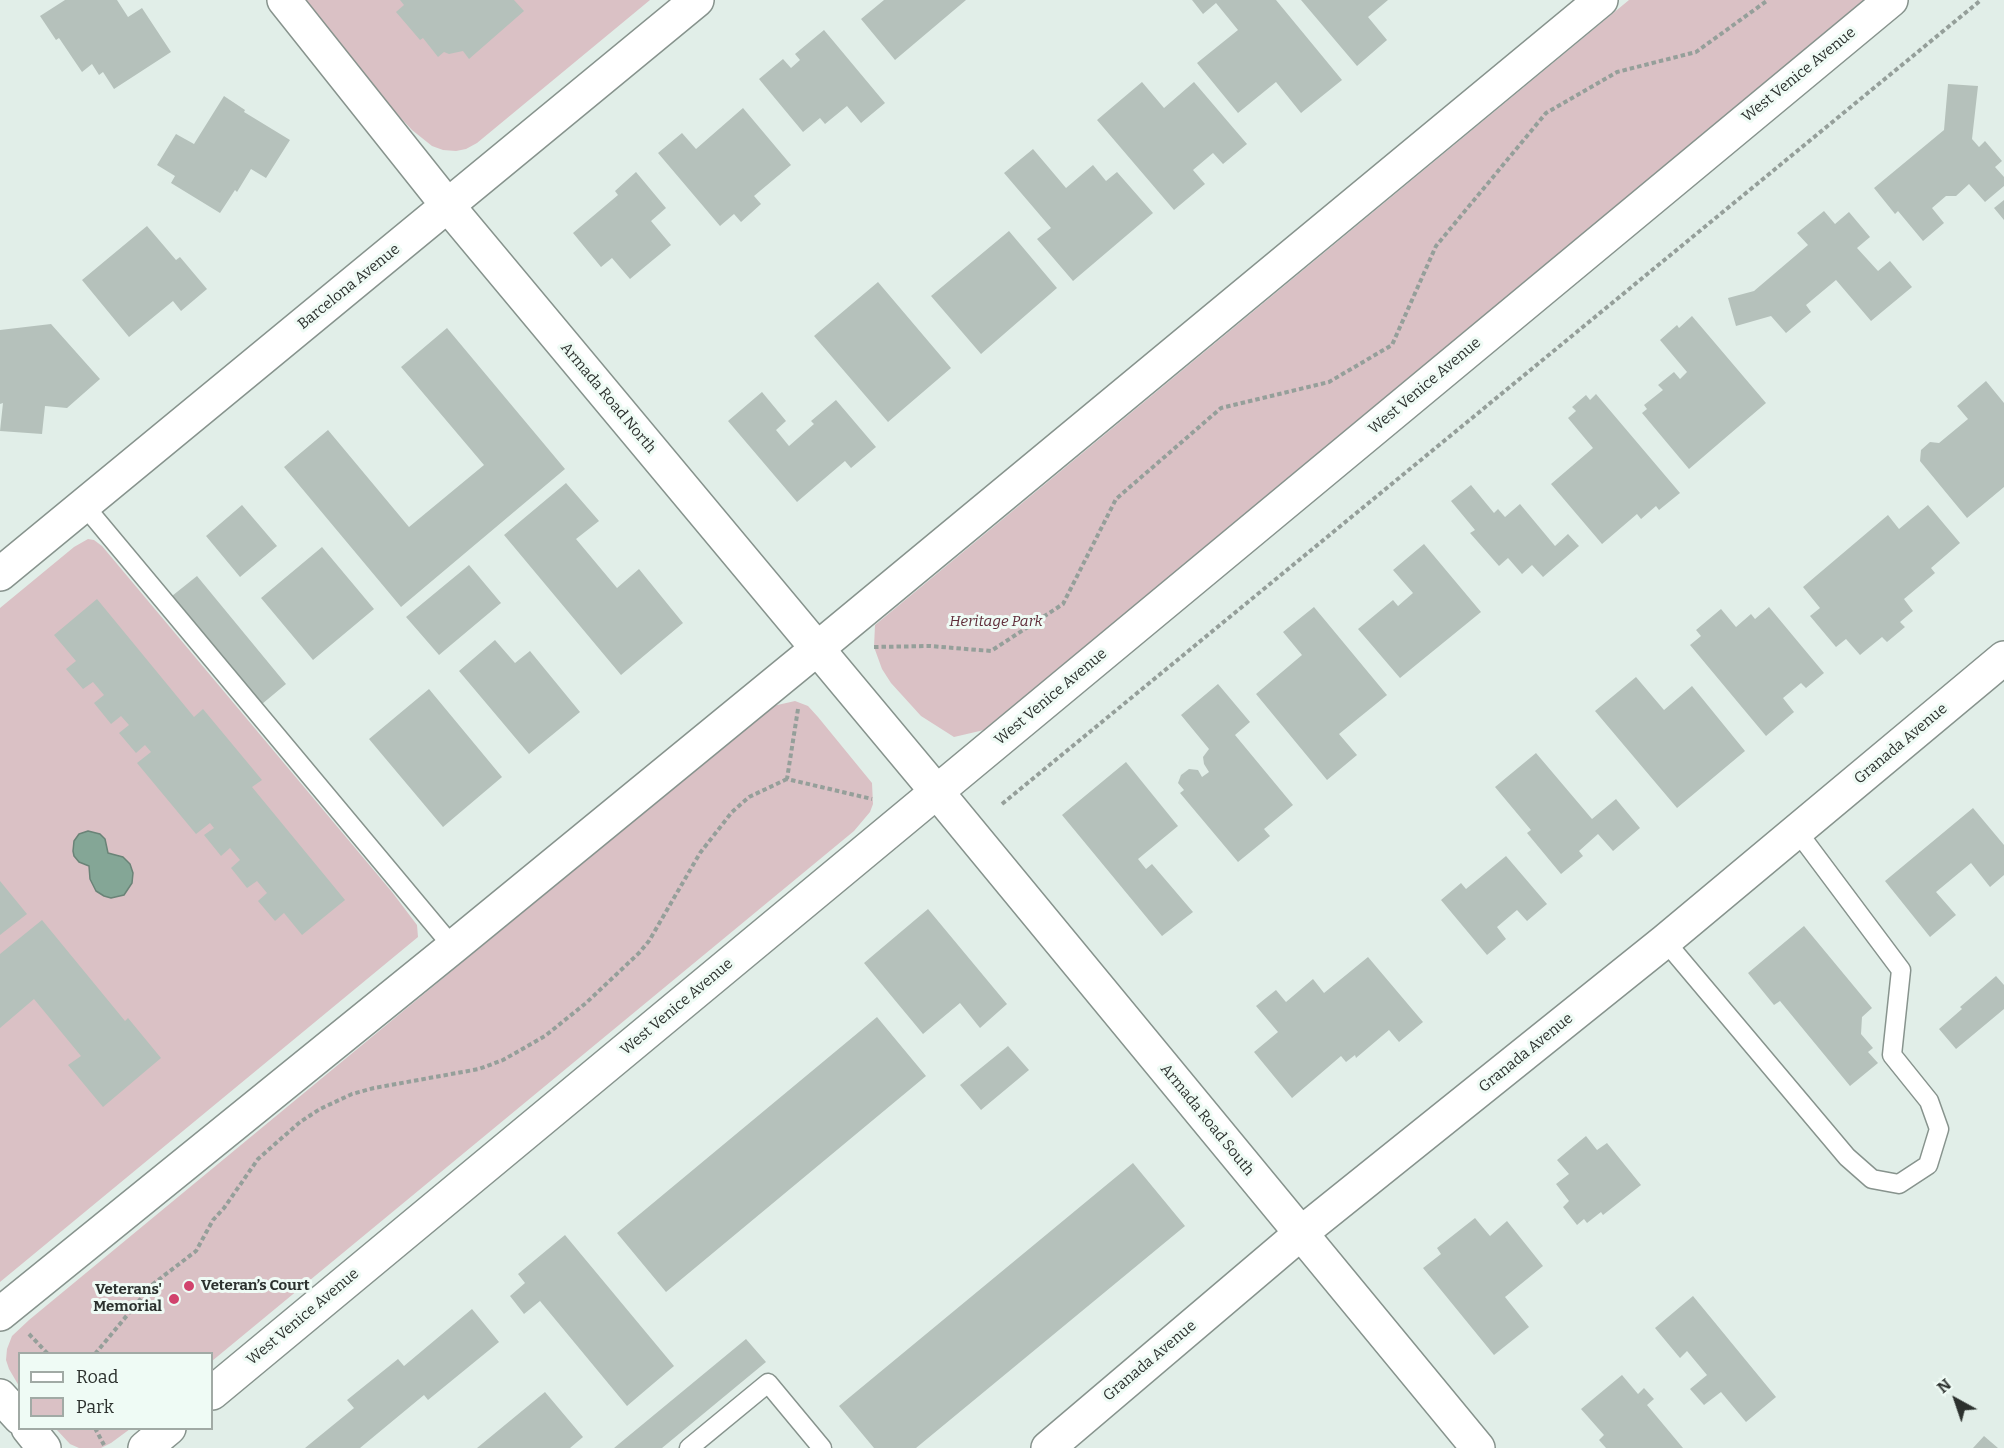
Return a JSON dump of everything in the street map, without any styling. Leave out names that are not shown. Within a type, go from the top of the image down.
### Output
[{"type":"street","name":"Armada Road North","points":[[284,0],[447,206],[937,792]]},
{"type":"street","name":"Barcelona Avenue","points":[[5,560],[83,504],[697,0]]},
{"type":"street","points":[[12,1322],[453,947],[1601,0]]},
{"type":"street","name":"West Venice Avenue","points":[[213,1392],[1891,0]]},
{"type":"street","name":"Granada Avenue","points":[[1048,1448],[1300,1234],[1665,941],[2004,658]]},
{"type":"street","name":"Armada Road South","points":[[937,792],[1478,1448]]},
{"type":"street","points":[[0,1396],[18,1416]]},
{"type":"street","points":[[30,1430],[44,1448]]},
{"type":"street","points":[[145,1448],[167,1430]]},
{"type":"lane","points":[[83,504],[453,947]]},
{"type":"lane","points":[[1665,941],[1847,1157],[1872,1179],[1899,1184],[1928,1165],[1939,1129],[1929,1101],[1892,1055],[1901,970],[1797,831]]},
{"type":"lane","points":[[689,1448],[768,1383],[822,1448]]},
{"type":"path","points":[[874,647],[930,646],[991,651],[1063,604],[1116,500],[1221,408],[1329,382],[1392,345],[1436,246],[1546,113],[1617,72],[1696,52],[1768,0]]},
{"type":"path","points":[[1002,804],[1982,0]]},
{"type":"path","points":[[787,779],[799,707]]},
{"type":"path","points":[[97,1352],[153,1284],[196,1251],[213,1220],[258,1159],[300,1122],[320,1109],[374,1088],[479,1069],[503,1060],[545,1036],[573,1015],[649,941],[700,853],[732,812],[749,797],[787,779],[872,799]]},
{"type":"path","points":[[12,1322],[47,1352]]},
{"type":"path","points":[[96,1430],[104,1445]]},
{"type":"green space","points":[[302,0],[650,0],[477,143],[456,151],[432,146],[412,130],[382,98]]},
{"type":"green space","name":"Heritage Park","points":[[1629,0],[1864,0],[984,730],[954,737],[921,716],[891,683],[882,669],[874,647],[875,625]]},
{"type":"green space","points":[[88,539],[102,546],[392,892],[417,925],[418,937],[0,1282],[0,608],[74,547]]},
{"type":"green space","points":[[795,701],[808,706],[872,783],[873,804],[870,812],[854,831],[213,1360],[213,1352],[18,1352],[18,1384],[6,1360],[7,1349],[12,1336],[29,1320],[773,706]]},
{"type":"green space","points":[[57,1430],[129,1430],[101,1448],[79,1448],[70,1444]]},
{"type":"shaded area","points":[[88,831],[100,834],[105,839],[108,853],[123,857],[130,864],[133,873],[132,883],[124,895],[111,898],[96,891],[90,879],[89,866],[79,862],[74,856],[74,841],[79,834]]},
{"type":"building","points":[[65,0],[117,0],[128,17],[142,8],[171,52],[114,89],[103,72],[99,75],[92,64],[82,72],[59,38],[56,40],[40,16]]},
{"type":"building","points":[[400,0],[514,0],[524,11],[469,59],[463,51],[449,54],[444,52],[438,57],[423,38],[420,40],[396,12],[404,5]]},
{"type":"building","points":[[884,0],[966,0],[895,60],[861,19]]},
{"type":"building","points":[[1192,0],[1276,0],[1342,80],[1301,113],[1276,82],[1238,113],[1197,63],[1238,30],[1216,3],[1203,14]]},
{"type":"building","points":[[1301,0],[1388,0],[1368,17],[1387,40],[1357,66]]},
{"type":"building","points":[[824,30],[885,103],[861,123],[847,106],[825,124],[820,118],[803,132],[759,79],[783,59],[791,68],[800,60],[795,54]]},
{"type":"building","points":[[1142,82],[1164,108],[1194,82],[1247,144],[1223,164],[1213,153],[1193,170],[1205,184],[1174,210],[1097,120]]},
{"type":"building","points":[[1948,84],[1978,86],[1972,139],[1979,147],[1985,141],[2002,161],[1995,167],[2004,177],[2004,186],[1985,202],[1969,184],[1956,196],[1946,196],[1932,208],[1944,223],[1923,241],[1898,211],[1895,214],[1874,188],[1944,130]]},
{"type":"building","points":[[224,96],[245,110],[244,112],[290,140],[266,178],[251,169],[237,192],[235,190],[220,213],[171,183],[175,176],[157,165],[176,134],[194,144]]},
{"type":"building","points":[[743,108],[791,165],[754,196],[761,204],[741,222],[734,214],[720,226],[658,153],[682,133],[696,149]]},
{"type":"building","points":[[1033,149],[1066,188],[1093,165],[1106,181],[1117,172],[1153,213],[1073,281],[1037,239],[1051,228],[1004,173]]},
{"type":"building","points":[[636,172],[666,208],[651,221],[671,245],[630,279],[612,258],[601,267],[573,233],[618,195],[615,191]]},
{"type":"building","points":[[2004,200],[2004,220],[1994,208]]},
{"type":"building","points":[[1824,211],[1835,224],[1849,212],[1870,237],[1857,248],[1878,271],[1890,261],[1912,287],[1871,321],[1836,280],[1806,305],[1811,312],[1786,333],[1771,316],[1736,326],[1728,298],[1754,291],[1808,245],[1797,233]]},
{"type":"building","points":[[147,226],[176,260],[180,257],[207,289],[181,311],[173,301],[129,337],[82,280]]},
{"type":"building","points":[[1009,231],[1057,288],[981,354],[931,296]]},
{"type":"building","points":[[878,282],[951,368],[888,422],[814,336]]},
{"type":"building","points":[[1692,316],[1766,403],[1689,469],[1642,413],[1647,409],[1644,405],[1663,390],[1658,385],[1674,372],[1680,379],[1687,372],[1660,340]]},
{"type":"building","points":[[51,324],[100,379],[67,408],[45,406],[42,434],[0,431],[3,403],[0,404],[0,330]]},
{"type":"building","points":[[447,328],[565,469],[401,607],[284,467],[328,430],[409,527],[484,465],[401,367]]},
{"type":"building","points":[[1986,381],[2004,403],[2004,487],[1967,518],[1920,461],[1921,450],[1930,442],[1939,443],[1968,419],[1957,406]]},
{"type":"building","points":[[762,392],[786,421],[776,430],[789,446],[814,424],[811,421],[836,400],[876,447],[851,468],[845,461],[797,502],[728,421]]},
{"type":"building","points":[[1596,394],[1680,493],[1659,510],[1656,506],[1641,519],[1637,514],[1602,544],[1551,484],[1593,448],[1568,418],[1576,411],[1572,407],[1586,395],[1590,400]]},
{"type":"building","points":[[566,483],[599,521],[576,539],[617,588],[639,569],[683,623],[621,675],[504,535]]},
{"type":"building","points":[[1471,485],[1494,513],[1498,509],[1505,517],[1520,504],[1555,546],[1568,534],[1579,546],[1543,577],[1532,565],[1522,574],[1508,558],[1499,566],[1470,533],[1475,530],[1451,501]]},
{"type":"building","points":[[242,505],[277,546],[240,577],[206,536]]},
{"type":"building","points":[[1928,505],[1960,543],[1931,568],[1935,573],[1904,599],[1913,611],[1900,622],[1905,627],[1887,642],[1882,637],[1860,655],[1846,639],[1836,647],[1810,616],[1820,608],[1803,587],[1888,515],[1899,529]]},
{"type":"building","points":[[1424,544],[1481,612],[1400,678],[1358,629],[1393,600],[1398,606],[1413,593],[1393,570]]},
{"type":"building","points":[[322,547],[374,609],[313,660],[261,598]]},
{"type":"building","points":[[469,565],[501,603],[439,655],[406,617]]},
{"type":"building","points":[[197,576],[286,684],[262,704],[172,596]]},
{"type":"building","points":[[97,599],[194,717],[203,709],[262,780],[252,787],[345,900],[302,935],[284,913],[275,921],[258,901],[267,893],[257,881],[247,888],[231,868],[240,860],[230,848],[221,856],[204,835],[214,828],[210,823],[196,834],[137,763],[151,752],[145,745],[136,753],[119,733],[129,725],[121,716],[111,724],[94,703],[104,695],[93,682],[83,689],[66,669],[76,661],[54,635]]},
{"type":"building","points":[[1314,607],[1387,695],[1339,734],[1357,755],[1327,780],[1256,694],[1302,655],[1283,632]]},
{"type":"building","points":[[1769,607],[1824,673],[1806,688],[1801,683],[1783,698],[1794,712],[1766,736],[1690,645],[1701,636],[1696,630],[1721,609],[1736,627],[1751,614],[1755,619]]},
{"type":"building","points":[[495,640],[515,663],[530,651],[580,712],[529,754],[459,671]]},
{"type":"building","points":[[1636,677],[1664,710],[1692,686],[1745,751],[1677,808],[1595,711]]},
{"type":"building","points":[[1218,684],[1250,722],[1235,735],[1293,805],[1264,829],[1270,836],[1238,862],[1180,793],[1184,790],[1178,783],[1181,775],[1189,769],[1198,770],[1202,777],[1209,772],[1203,757],[1209,749],[1181,715]]},
{"type":"building","points":[[429,689],[502,777],[443,827],[369,739]]},
{"type":"building","points":[[1536,753],[1592,819],[1616,799],[1640,828],[1613,851],[1598,834],[1579,851],[1583,856],[1561,874],[1527,833],[1531,830],[1495,787]]},
{"type":"building","points":[[1126,762],[1178,826],[1138,859],[1146,869],[1152,864],[1193,912],[1162,936],[1062,815]]},
{"type":"building","points":[[1973,808],[2004,845],[2004,875],[1990,887],[1971,863],[1936,892],[1956,915],[1930,937],[1885,881]]},
{"type":"building","points":[[1506,856],[1547,904],[1527,921],[1517,910],[1497,927],[1506,939],[1487,955],[1441,900],[1461,883],[1466,889]]},
{"type":"building","points":[[0,881],[27,914],[0,935]]},
{"type":"building","points":[[928,909],[1007,1004],[980,1028],[960,1003],[923,1034],[864,963]]},
{"type":"building","points":[[42,920],[125,1021],[128,1018],[161,1058],[103,1107],[68,1065],[81,1056],[34,999],[0,1028],[0,954]]},
{"type":"building","points":[[1804,926],[1872,1008],[1862,1017],[1861,1034],[1873,1048],[1868,1052],[1878,1063],[1850,1086],[1780,1001],[1774,1005],[1748,973]]},
{"type":"building","points":[[1368,957],[1423,1022],[1399,1042],[1389,1030],[1356,1058],[1355,1055],[1346,1062],[1341,1056],[1292,1098],[1254,1052],[1278,1032],[1256,1006],[1276,990],[1286,1002],[1313,979],[1324,993]]},
{"type":"building","points":[[1996,976],[2004,985],[2004,1009],[1956,1049],[1939,1029],[1962,1009],[1960,1007]]},
{"type":"building","points":[[877,1017],[926,1076],[666,1292],[617,1233]]},
{"type":"building","points":[[1008,1046],[1029,1070],[981,1110],[960,1085]]},
{"type":"building","points":[[1586,1136],[1597,1150],[1607,1143],[1641,1185],[1603,1215],[1601,1212],[1587,1223],[1584,1219],[1577,1225],[1563,1207],[1569,1201],[1556,1184],[1569,1174],[1557,1160]]},
{"type":"building","points":[[1133,1163],[1185,1226],[916,1448],[874,1448],[839,1406]]},
{"type":"building","points":[[1475,1218],[1490,1236],[1507,1221],[1543,1266],[1505,1297],[1529,1327],[1494,1355],[1423,1268],[1441,1254],[1437,1248]]},
{"type":"building","points":[[565,1235],[674,1366],[627,1406],[540,1301],[524,1314],[510,1296],[525,1283],[518,1274]]},
{"type":"building","points":[[1693,1296],[1776,1397],[1746,1422],[1721,1392],[1704,1405],[1690,1389],[1707,1375],[1687,1351],[1680,1358],[1655,1328]]},
{"type":"building","points":[[472,1309],[499,1342],[428,1400],[424,1395],[360,1448],[305,1448],[354,1408],[347,1400],[398,1359],[404,1366]]},
{"type":"building","points":[[746,1339],[766,1362],[662,1448],[614,1448]]},
{"type":"building","points":[[1622,1375],[1638,1394],[1644,1388],[1654,1399],[1647,1405],[1683,1448],[1606,1448],[1599,1440],[1604,1435],[1581,1409]]},
{"type":"building","points":[[545,1392],[583,1437],[570,1448],[477,1448]]},
{"type":"building","points":[[1984,1436],[1998,1448],[1973,1448]]},
{"type":"place","name":"Veteran’s Court","points":[[189,1286]]},
{"type":"place","name":"Veterans' Memorial","points":[[174,1299]]}]
